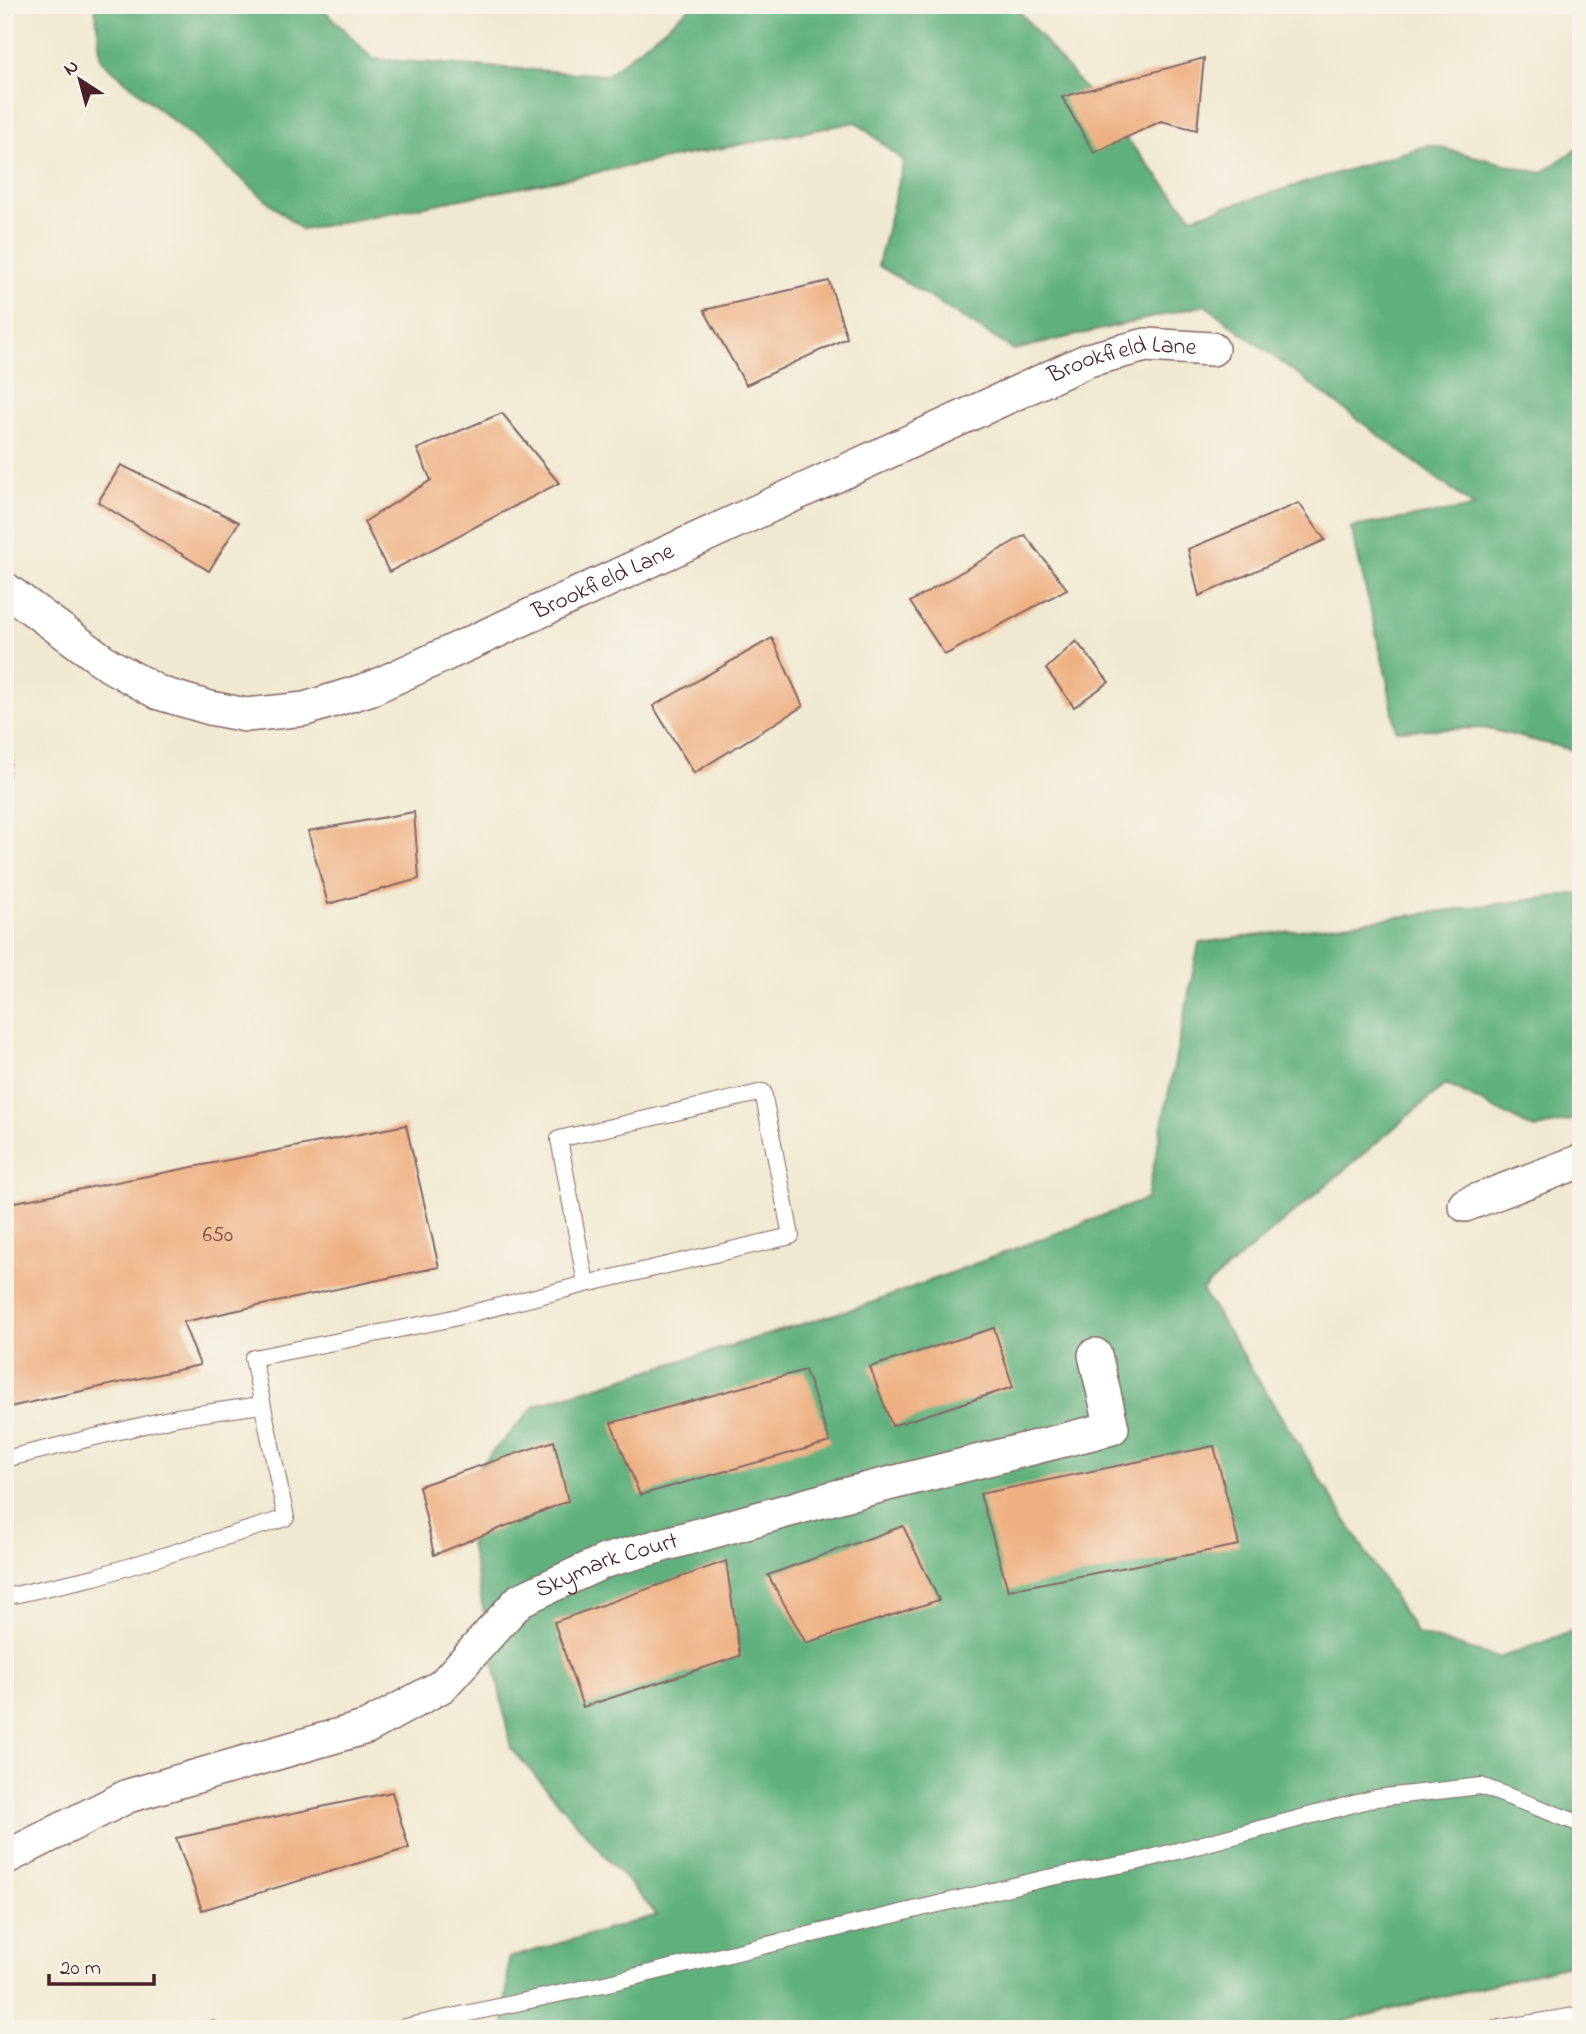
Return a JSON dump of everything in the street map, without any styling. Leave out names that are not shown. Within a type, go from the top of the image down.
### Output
[{"type":"street","name":"Brookfield Lane","points":[[5,589],[109,665],[159,693],[246,715],[306,709],[372,688],[1088,360],[1146,345],[1212,349]]},
{"type":"street","points":[[1465,1205],[1581,1161]]},
{"type":"street","name":"Skymark Court","points":[[5,1858],[128,1796],[368,1727],[442,1686],[520,1600],[605,1561],[840,1496],[1112,1428],[1095,1355]]},
{"type":"lane","points":[[5,1597],[95,1577],[286,1518],[253,1358],[445,1320],[791,1236],[763,1092],[559,1139],[586,1284]]},
{"type":"lane","points":[[5,1459],[177,1418],[261,1405]]},
{"type":"lane","points":[[396,2029],[604,1984],[1047,1878],[1136,1862],[1376,1798],[1480,1786],[1581,1824]]},
{"type":"lane","points":[[1495,2029],[1581,2015]]},
{"type":"green space","points":[[95,5],[319,5],[373,59],[607,75],[693,5],[1014,5],[1192,217],[1429,145],[1541,173],[1581,146],[1581,752],[1484,728],[1396,730],[1387,679],[1351,527],[1475,507],[1205,305],[1014,350],[878,265],[904,161],[856,122],[302,230],[101,60]]},
{"type":"green space","points":[[1581,893],[1581,1118],[1534,1129],[1446,1084],[1202,1290],[1417,1634],[1499,1658],[1581,1628],[1581,1962],[1312,2029],[504,2029],[509,1958],[657,1915],[511,1748],[459,1488],[536,1405],[868,1304],[1147,1199],[1199,943]]},
{"type":"building","points":[[1204,58],[1197,130],[1161,121],[1094,153],[1062,97]]},
{"type":"building","points":[[829,281],[847,338],[746,385],[704,310]]},
{"type":"building","points":[[502,413],[559,483],[389,572],[364,522],[431,480],[417,449]]},
{"type":"building","points":[[121,465],[239,522],[209,571],[98,502]]},
{"type":"building","points":[[1299,503],[1325,540],[1199,596],[1188,549]]},
{"type":"building","points":[[1025,535],[1067,589],[945,655],[910,602]]},
{"type":"building","points":[[772,638],[803,706],[694,773],[653,706]]},
{"type":"building","points":[[1076,641],[1109,682],[1074,707],[1046,669]]},
{"type":"building","points":[[5,743],[13,745],[7,784],[5,784]]},
{"type":"building","points":[[414,812],[419,879],[328,904],[308,831]]},
{"type":"building","points":[[406,1125],[439,1267],[183,1322],[200,1365],[5,1408],[5,1204]]},
{"type":"building","points":[[994,1328],[1013,1387],[892,1426],[870,1367]]},
{"type":"building","points":[[805,1370],[830,1442],[640,1495],[611,1423]]},
{"type":"building","points":[[554,1441],[568,1501],[434,1555],[419,1486]]},
{"type":"building","points":[[1214,1446],[1239,1545],[1008,1590],[980,1494]]},
{"type":"building","points":[[903,1526],[939,1600],[806,1643],[768,1575]]},
{"type":"building","points":[[726,1561],[740,1656],[583,1707],[554,1622]]},
{"type":"building","points":[[392,1792],[409,1848],[202,1910],[176,1838]]}]
